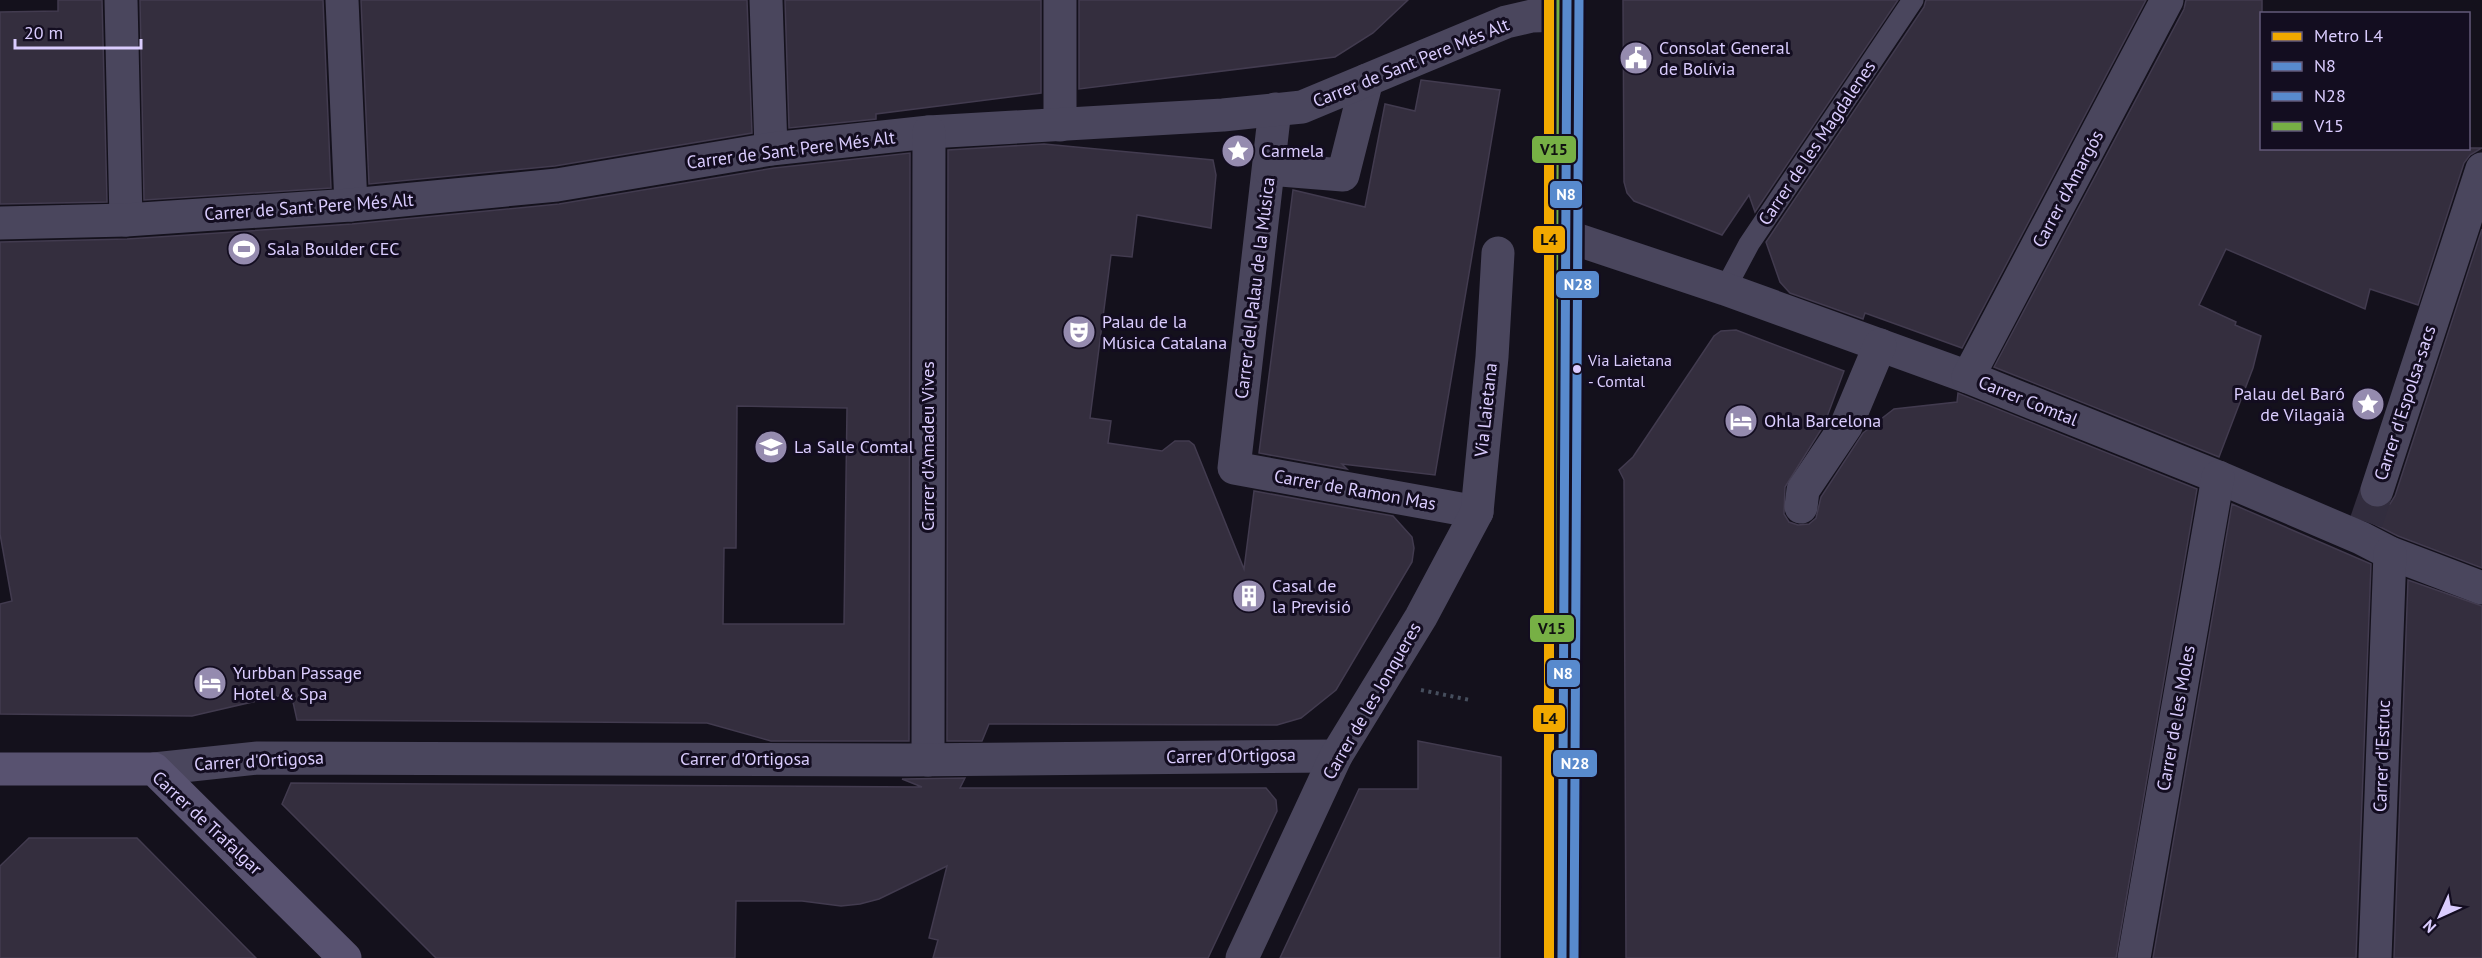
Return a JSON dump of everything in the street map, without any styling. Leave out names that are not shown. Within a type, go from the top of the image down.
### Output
[{"type":"main road","points":[[1562,958],[1567,7]]},
{"type":"main road","name":"Carrer de Trafalgar","points":[[0,769],[154,769],[345,958]]},
{"type":"street","points":[[121,0],[126,220]]},
{"type":"street","points":[[342,0],[351,205]]},
{"type":"street","points":[[766,0],[771,149]]},
{"type":"street","points":[[1060,0],[1060,125]]},
{"type":"street","name":"Carrer d'Amargós","points":[[1968,377],[2167,0]]},
{"type":"street","name":"Carrer de Sant Pere Més Alt","points":[[0,223],[126,220],[351,205],[557,185],[771,149],[929,132],[1302,107],[1506,22],[1567,7]]},
{"type":"street","points":[[1269,169],[1343,175],[1367,80]]},
{"type":"street","name":"Carrer del Palau de la Música","points":[[1234,468],[1275,109]]},
{"type":"street","name":"Carrer d'Amadeu Vives","points":[[928,760],[929,132]]},
{"type":"street","name":"Carrer d'Espolsa-sacs","points":[[2377,490],[2482,169]]},
{"type":"street","name":"Carrer Comtal","points":[[1566,236],[1725,289],[1968,377],[2218,477],[2364,530],[2390,553],[2482,588]]},
{"type":"street","name":"Via Laietana","points":[[1477,512],[1508,310],[1498,253]]},
{"type":"street","points":[[1801,507],[1803,490],[1846,426],[1880,345]]},
{"type":"street","name":"Carrer de Ramon Mas","points":[[1234,468],[1477,512]]},
{"type":"street","name":"Carrer de les Moles","points":[[2134,958],[2218,477]]},
{"type":"street","name":"Carrer de les Jonqueres","points":[[1242,958],[1336,756],[1420,617],[1477,512]]},
{"type":"street","name":"Carrer d'Estruc","points":[[2375,958],[2390,553]]},
{"type":"street","name":"Carrer d'Ortigosa","points":[[154,769],[258,758],[928,760],[1336,756]]},
{"type":"lane","name":"Carrer de les Magdalenes","points":[[1725,289],[1749,244],[1913,0]]},
{"type":"path","points":[[1424,692],[1470,700]]},
{"type":"building","points":[[58,0],[102,0],[107,202],[0,204],[0,12],[58,11]]},
{"type":"building","points":[[140,0],[323,0],[331,188],[144,200]]},
{"type":"building","points":[[361,0],[747,0],[752,133],[555,166],[369,184]]},
{"type":"building","points":[[785,0],[1041,0],[1041,93],[876,114],[876,119],[789,128]]},
{"type":"building","points":[[1079,0],[1408,0],[1373,33],[1335,57],[1079,89]]},
{"type":"building","points":[[1623,0],[1898,0],[1755,212],[1749,195],[1722,235],[1634,201],[1627,193],[1624,182]]},
{"type":"building","points":[[1926,0],[2146,0],[1962,348],[1865,313],[1863,319],[1790,293],[1780,282],[1766,242],[1924,7]]},
{"type":"building","points":[[2186,0],[2262,0],[2262,12],[2260,12],[2260,150],[2470,150],[2470,148],[2482,148],[2470,155],[2464,163],[2418,305],[2370,289],[2365,309],[2226,249],[2199,305],[2261,336],[2253,368],[2219,457],[1994,367],[2184,9]]},
{"type":"building","points":[[1421,80],[1500,90],[1435,475],[1342,464],[1347,469],[1259,453],[1293,190],[1365,207],[1385,104],[1415,111]]},
{"type":"building","points":[[1044,144],[1213,160],[1216,175],[1211,228],[1137,215],[1132,257],[1111,255],[1090,418],[1111,421],[1108,443],[1162,451],[1175,441],[1189,441],[1194,445],[1244,569],[1254,491],[1393,516],[1412,537],[1414,548],[1412,562],[1336,690],[1301,718],[1277,725],[989,724],[982,741],[947,741],[948,150]]},
{"type":"building","points":[[910,153],[909,741],[771,741],[707,723],[297,720],[291,693],[192,716],[0,714],[0,604],[12,601],[0,534],[0,242],[127,239],[352,224],[559,204],[774,168]],"holes":[[[737,406],[847,408],[844,624],[723,624],[724,548],[736,548]]]},
{"type":"building","points":[[2482,229],[2482,568],[2398,536],[2360,517],[2365,504],[2372,508],[2381,508],[2390,504],[2395,496]]},
{"type":"building","points":[[1736,330],[1844,371],[1824,425],[1785,487],[1784,514],[1789,522],[1798,525],[1809,524],[1816,518],[1821,497],[1863,433],[1894,409],[1957,402],[1958,393],[2197,489],[2116,958],[1626,958],[1624,480],[1619,470],[1633,457],[1714,336],[1721,331]]},
{"type":"building","points":[[2232,504],[2371,564],[2356,958],[2153,958]]},
{"type":"building","points":[[2408,580],[2482,606],[2482,958],[2394,958]]},
{"type":"building","points":[[1418,741],[1501,757],[1500,958],[1280,958],[1359,789],[1418,789]]},
{"type":"building","points":[[965,778],[960,788],[1266,788],[1276,800],[1277,811],[1208,958],[933,958],[938,940],[929,938],[947,866],[879,899],[860,904],[841,906],[802,901],[736,901],[735,958],[436,958],[282,804],[291,783],[922,787],[902,779]]},
{"type":"building","points":[[29,838],[137,838],[256,958],[0,958],[0,866]]},
{"type":"tunnel","points":[[2366,522],[2377,490]]},
{"type":"metro line","name":"L4","points":[[1549,0],[1549,958]]},
{"type":"transit line","name":"V15","points":[[1550,958],[1555,0]]},
{"type":"transit line","name":"N8","points":[[1562,958],[1567,0]]},
{"type":"transit line","name":"N28","points":[[1574,958],[1579,0]]},
{"type":"place","name":"Consolat General de Bolívia","points":[[1636,58]]},
{"type":"place","name":"Carmela","points":[[1238,151]]},
{"type":"place","name":"Sala Boulder CEC","points":[[244,249]]},
{"type":"place","name":"Palau de la Música Catalana","points":[[1079,332]]},
{"type":"place","name":"Via Laietana - Comtal","points":[[1577,369]]},
{"type":"place","name":"Palau del Baró de Vilagaià","points":[[2368,404]]},
{"type":"place","name":"Ohla Barcelona","points":[[1741,421]]},
{"type":"place","name":"La Salle Comtal","points":[[771,447]]},
{"type":"place","name":"Casal de la Previsió","points":[[1249,596]]},
{"type":"place","name":"Yurbban Passage Hotel & Spa","points":[[210,683]]}]
